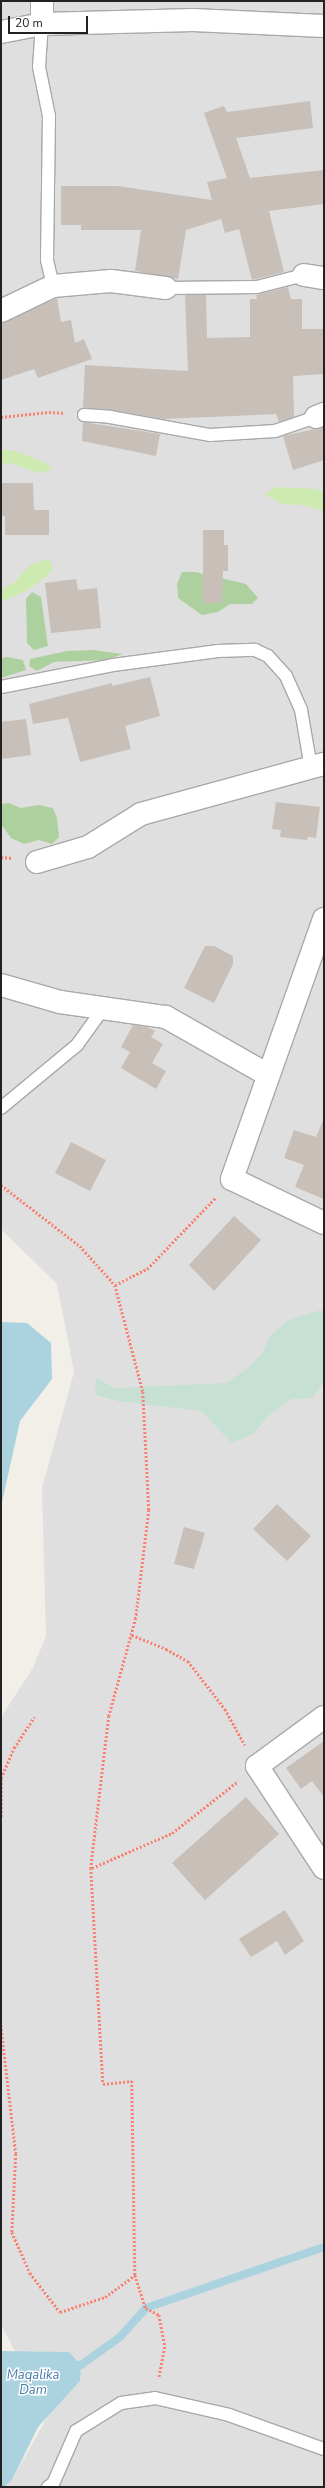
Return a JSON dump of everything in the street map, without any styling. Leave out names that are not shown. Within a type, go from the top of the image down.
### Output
[{"type":"street","points":[[42,1],[42,24]]},
{"type":"street","points":[[1,32],[42,24],[193,20],[324,26]]},
{"type":"street","points":[[1,311],[53,286],[111,281],[166,288]]},
{"type":"street","points":[[37,862],[88,847],[141,814],[317,766]]},
{"type":"street","points":[[324,919],[232,1178],[324,1223]]},
{"type":"street","points":[[1,985],[60,1002],[166,1017],[268,1075]]},
{"type":"street","points":[[324,1717],[257,1766],[324,1868]]},
{"type":"lane","points":[[42,24],[39,67],[49,116],[47,260],[53,286]]},
{"type":"lane","points":[[166,288],[257,287],[314,276]]},
{"type":"lane","points":[[84,415],[110,417],[210,435],[275,431],[320,416]]},
{"type":"lane","points":[[1,687],[113,665],[218,651],[255,650],[268,656],[286,676],[301,710],[317,766]]},
{"type":"lane","points":[[1,1108],[77,1045],[103,1009]]},
{"type":"lane","points":[[48,2487],[53,2484],[76,2432],[121,2402],[155,2398],[229,2415],[324,2449]]},
{"type":"path","points":[[1,417],[49,412],[84,415]]},
{"type":"path","points":[[115,1285],[147,1269],[183,1234],[232,1178]]},
{"type":"path","points":[[1,1185],[80,1246],[115,1285],[143,1392],[149,1510],[136,1618],[109,1716],[91,1868],[103,2084],[132,2081],[135,2275],[146,2308],[159,2315],[165,2347],[155,2398]]},
{"type":"path","points":[[91,1868],[172,1833],[257,1766],[225,1708],[188,1661],[166,1649],[132,1634]]},
{"type":"path","points":[[1,1817],[1,1778],[14,1748],[34,1716]]},
{"type":"path","points":[[1,2025],[16,2154],[12,2232],[30,2273],[60,2312],[105,2297],[135,2275]]},
{"type":"shaded area","points":[[1,1],[324,1],[324,2487],[4,2487],[12,2480],[53,2407],[80,2381],[42,2351],[16,2353],[1,2325],[1,1723],[3,1714],[33,1668],[46,1636],[42,1488],[74,1372],[57,1284],[1,1229]]},
{"type":"green space","points":[[1,449],[15,451],[34,458],[47,464],[52,470],[39,473],[13,464],[1,463]]},
{"type":"green space","points":[[275,487],[316,489],[324,493],[324,511],[302,505],[282,504],[265,494]]},
{"type":"green space","points":[[49,558],[53,569],[47,576],[26,591],[1,602],[1,589],[15,582],[29,566]]},
{"type":"green space","points":[[182,572],[195,572],[246,584],[258,598],[252,604],[230,604],[218,612],[202,615],[178,598],[177,584]]},
{"type":"green space","points":[[32,592],[41,597],[48,646],[34,650],[27,643],[26,599]]},
{"type":"green space","points":[[93,650],[123,654],[106,660],[54,662],[37,671],[29,666],[30,659],[67,651]]},
{"type":"green space","points":[[8,657],[23,660],[26,670],[1,678],[1,658]]},
{"type":"green space","points":[[9,803],[21,808],[38,805],[53,808],[57,818],[59,837],[52,844],[39,840],[24,844],[11,838],[1,824],[1,804]]},
{"type":"green space","points":[[321,1310],[324,1312],[324,1382],[312,1398],[292,1399],[269,1415],[253,1434],[232,1443],[201,1411],[118,1401],[95,1395],[96,1378],[115,1388],[227,1383],[248,1368],[262,1353],[271,1335],[289,1320]]},
{"type":"water","points":[[1,1322],[27,1323],[51,1343],[52,1379],[20,1421],[1,1507]]},
{"type":"water","name":"Maqalika Dam","points":[[1,2351],[69,2352],[81,2365],[80,2381],[38,2427],[12,2480],[4,2487],[1,2487]]},
{"type":"building","points":[[310,101],[313,128],[236,138],[250,178],[324,170],[324,204],[269,211],[284,272],[252,280],[239,229],[225,233],[221,219],[186,230],[178,279],[135,271],[141,230],[81,230],[81,225],[61,225],[61,186],[118,186],[212,200],[207,182],[227,178],[204,113],[224,106],[227,112]]},
{"type":"building","points":[[288,287],[291,299],[302,299],[302,329],[324,329],[324,374],[293,376],[294,417],[279,422],[276,414],[163,419],[111,410],[83,408],[85,365],[188,371],[185,295],[206,295],[207,338],[250,337],[250,299],[257,299],[256,295]]},
{"type":"building","points":[[57,298],[61,322],[71,320],[75,343],[84,339],[92,359],[38,378],[34,369],[1,380],[1,324]]},
{"type":"building","points":[[83,422],[160,434],[156,456],[82,441]]},
{"type":"building","points":[[324,427],[324,460],[293,470],[283,436]]},
{"type":"building","points":[[1,483],[33,483],[34,510],[49,510],[49,535],[5,535],[5,516],[1,516]]},
{"type":"building","points":[[203,530],[224,530],[224,545],[228,545],[228,571],[223,571],[222,603],[203,603]]},
{"type":"building","points":[[76,579],[78,590],[97,588],[101,628],[51,633],[45,583]]},
{"type":"building","points":[[150,677],[160,716],[125,726],[131,749],[80,762],[68,718],[33,724],[29,704],[112,683],[112,686]]},
{"type":"building","points":[[26,719],[31,755],[1,759],[1,722]]},
{"type":"building","points":[[276,802],[320,807],[316,838],[308,837],[307,840],[280,837],[281,830],[272,829]]},
{"type":"building","points":[[205,946],[214,946],[233,956],[233,964],[214,1003],[184,988]]},
{"type":"building","points":[[133,1025],[147,1027],[155,1031],[151,1037],[163,1044],[152,1063],[166,1071],[156,1089],[121,1068],[130,1052],[121,1047]]},
{"type":"building","points":[[324,1118],[324,1199],[295,1187],[304,1165],[284,1158],[294,1130],[316,1137]]},
{"type":"building","points":[[71,1142],[106,1160],[90,1191],[55,1173]]},
{"type":"building","points":[[234,1216],[261,1240],[214,1291],[189,1265]]},
{"type":"building","points":[[277,1504],[311,1536],[287,1561],[253,1529]]},
{"type":"building","points":[[184,1527],[205,1533],[194,1569],[174,1564]]},
{"type":"building","points":[[324,1741],[324,1797],[312,1781],[301,1789],[286,1768]]},
{"type":"building","points":[[246,1797],[279,1834],[205,1900],[172,1863]]},
{"type":"building","points":[[285,1910],[304,1941],[285,1955],[277,1941],[251,1957],[239,1939]]},
{"type":"waterway","points":[[71,2366],[81,2365],[120,2337],[146,2308],[324,2247]]}]
